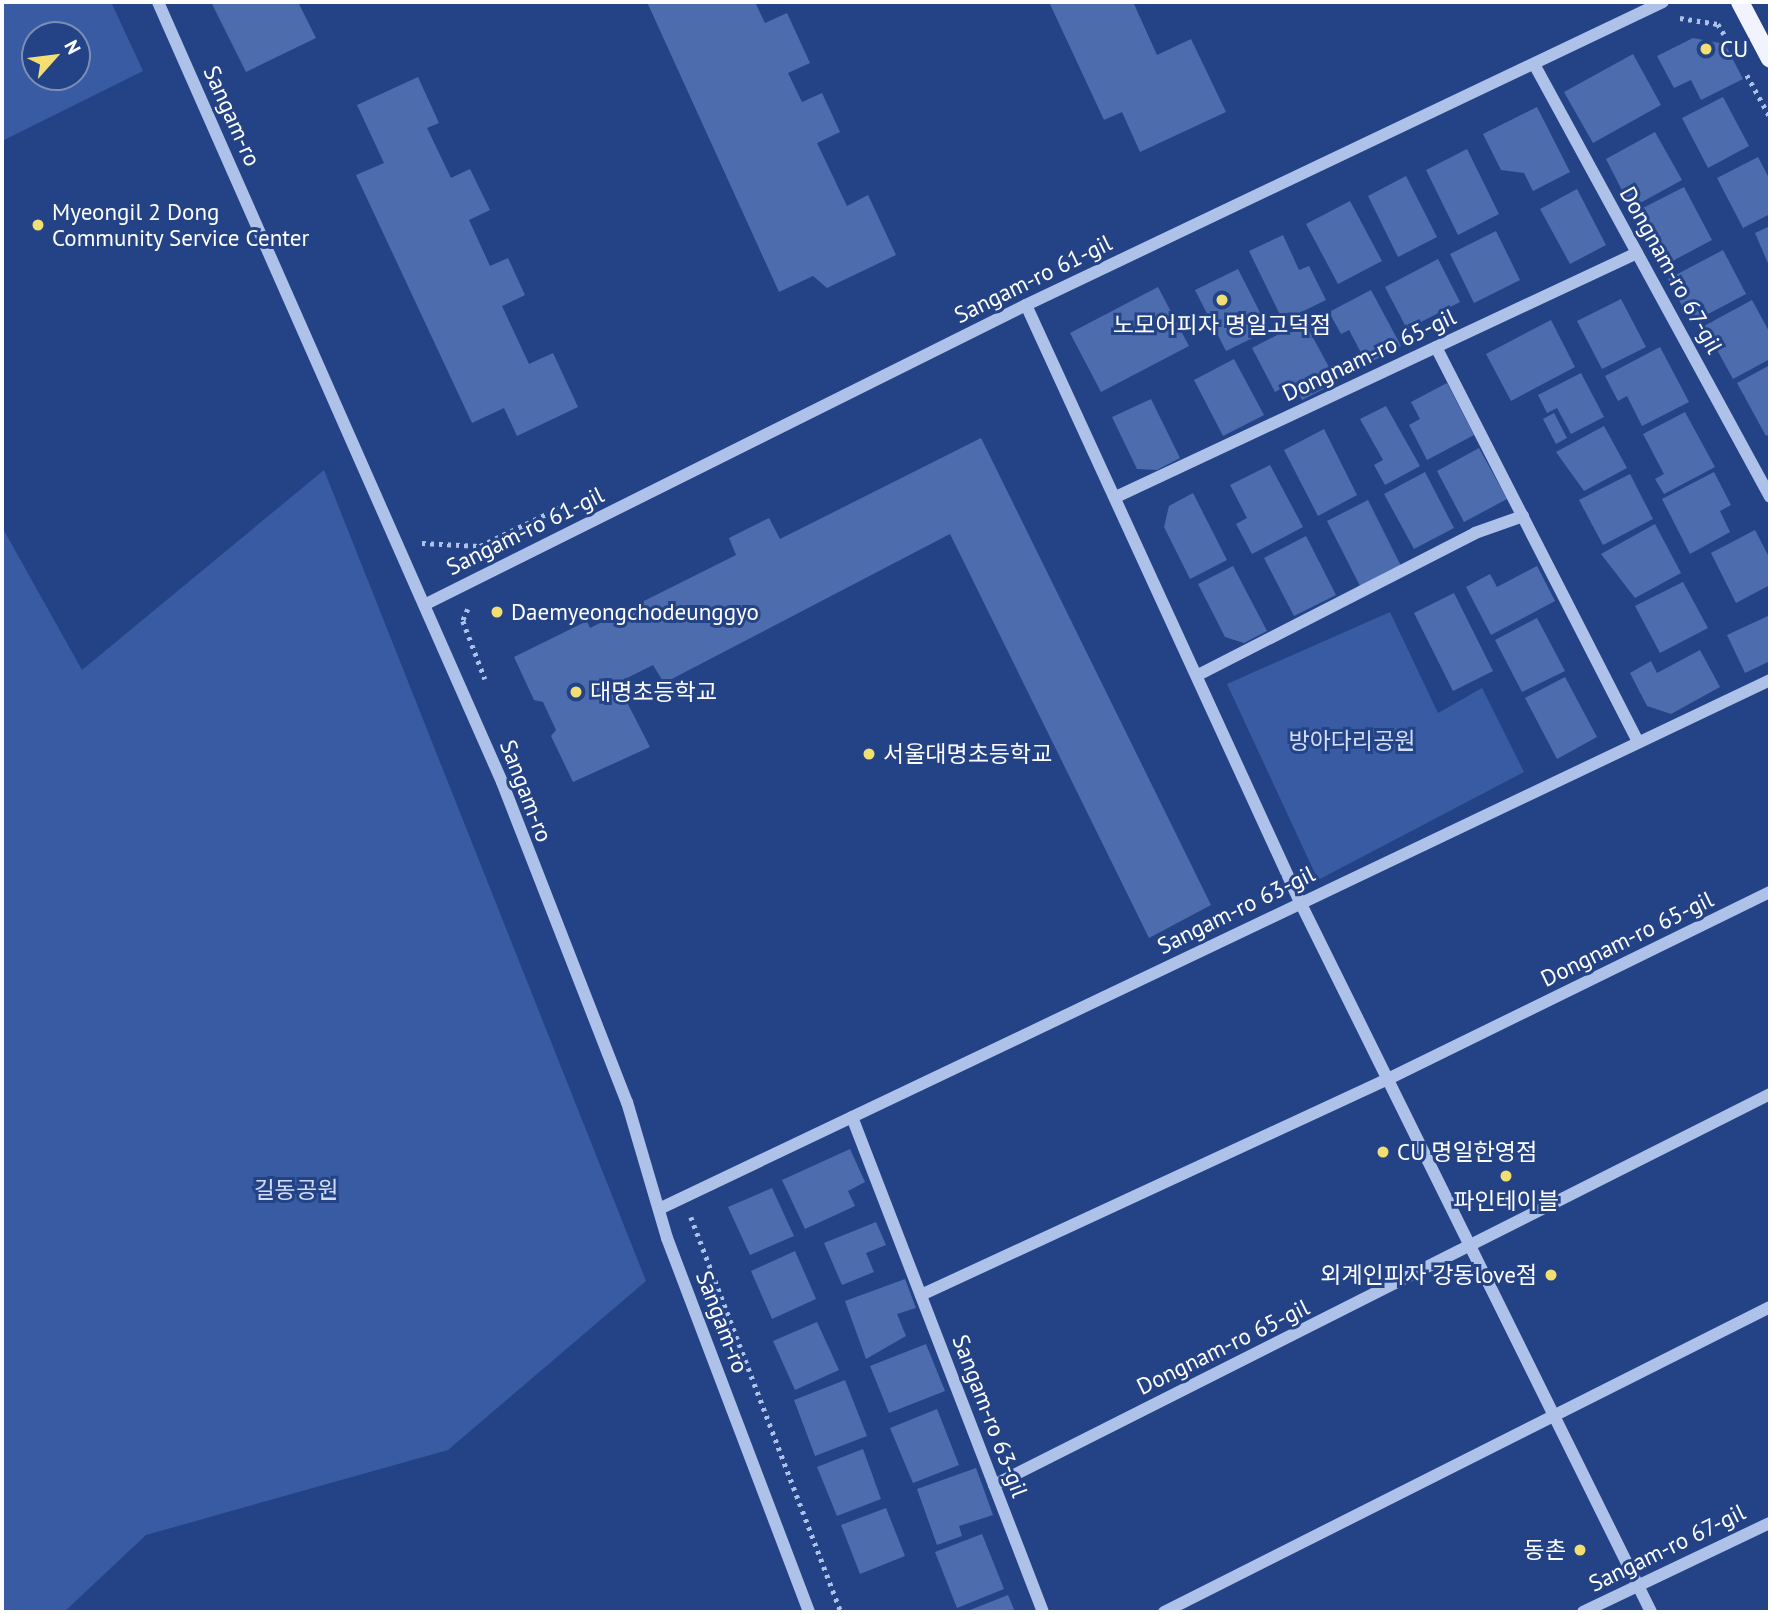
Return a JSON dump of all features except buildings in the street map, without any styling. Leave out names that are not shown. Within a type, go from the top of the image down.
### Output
[{"type":"main road","points":[[1740,2],[1770,59]]},
{"type":"street","name":"Sangam-ro","points":[[158,2],[426,604],[627,1102],[659,1209],[809,1612]]},
{"type":"street","name":"Sangam-ro 61-gil","points":[[426,604],[1026,305],[1664,2]]},
{"type":"street","name":"Dongnam-ro 67-gil","points":[[1534,64],[1770,497]]},
{"type":"street","name":"Dongnam-ro 65-gil","points":[[1118,496],[1637,253]]},
{"type":"street","points":[[1026,305],[1118,496],[1300,902],[1651,1612]]},
{"type":"street","points":[[1436,347],[1638,741]]},
{"type":"street","points":[[1198,676],[1475,533],[1523,516]]},
{"type":"street","name":"Sangam-ro 63-gil","points":[[659,1209],[1770,680]]},
{"type":"street","name":"Dongnam-ro 65-gil","points":[[921,1295],[1388,1079],[1770,892]]},
{"type":"street","name":"Dongnam-ro 65-gil","points":[[994,1485],[1471,1248],[1770,1094]]},
{"type":"street","name":"Sangam-ro 63-gil","points":[[852,1116],[1043,1612]]},
{"type":"street","points":[[1164,1612],[1770,1307]]},
{"type":"street","name":"Sangam-ro 67-gil","points":[[1583,1612],[1770,1523]]},
{"type":"path","points":[[1671,16],[1718,24],[1731,47]]},
{"type":"path","points":[[1744,70],[1770,117]]},
{"type":"green space","points":[[2,2],[111,2],[143,71],[2,141]]},
{"type":"green space","name":"길동공원","points":[[324,470],[646,1281],[448,1450],[146,1535],[64,1612],[2,1612],[2,527],[82,670]]},
{"type":"green space","name":"방아다리공원","points":[[1390,612],[1438,713],[1482,688],[1524,772],[1318,880],[1227,684]]},
{"type":"place","name":"CU","points":[[1706,49]]},
{"type":"place","name":"Myeongil 2 Dong Community Service Center","points":[[38,225]]},
{"type":"place","name":"노모어피자 명일고덕점","points":[[1222,300]]},
{"type":"place","name":"Daemyeongchodeunggyo","points":[[497,612]]},
{"type":"place","name":"대명초등학교","points":[[576,692]]},
{"type":"place","name":"서울대명초등학교","points":[[869,754]]},
{"type":"place","name":"CU 명일한영점","points":[[1383,1152]]},
{"type":"place","name":"파인테이블","points":[[1506,1176]]},
{"type":"place","name":"외계인피자 강동love점","points":[[1551,1275]]},
{"type":"place","name":"동촌","points":[[1580,1550]]}]
